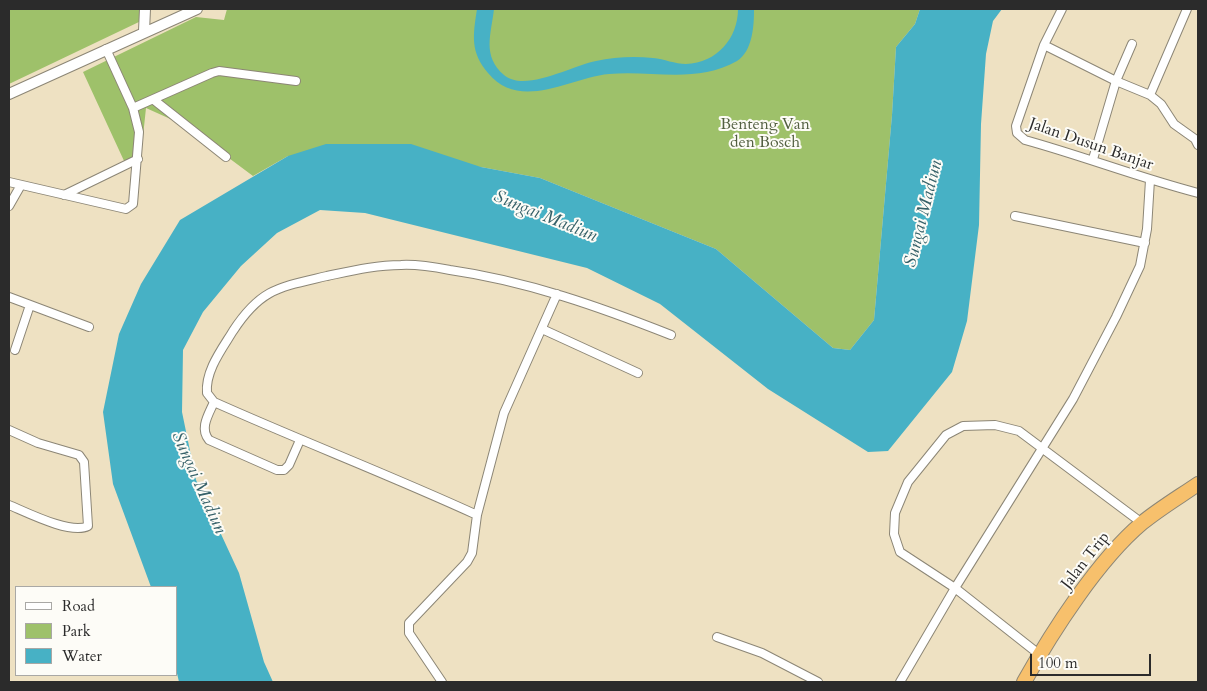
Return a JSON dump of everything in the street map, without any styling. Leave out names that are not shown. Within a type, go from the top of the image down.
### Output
[{"type":"highway","name":"Jalan Trip","points":[[1024,682],[1040,655],[1100,569],[1142,523],[1198,484]]},
{"type":"street","points":[[144,32],[145,9]]},
{"type":"street","points":[[9,94],[197,9]]},
{"type":"street","name":"Jalan Dusun Banjar","points":[[1062,9],[1044,45],[1016,126],[1017,133],[1025,140],[1092,159],[1150,180],[1198,193]]},
{"type":"street","points":[[1150,95],[1187,9]]},
{"type":"street","points":[[1092,159],[1116,81],[1132,44]]},
{"type":"street","points":[[1044,45],[1116,81],[1150,95],[1161,104],[1174,124],[1195,139],[1198,144]]},
{"type":"street","points":[[9,182],[128,208],[134,201],[139,132],[133,108],[106,49]]},
{"type":"street","points":[[133,108],[154,100],[204,75],[219,71],[296,81]]},
{"type":"street","points":[[154,100],[226,157]]},
{"type":"street","points":[[64,195],[138,159]]},
{"type":"street","points":[[900,682],[955,588],[1073,399],[1116,317],[1140,266],[1145,243],[1150,180]]},
{"type":"street","points":[[9,206],[21,185]]},
{"type":"street","points":[[1015,216],[1145,243]]},
{"type":"street","points":[[477,515],[392,476],[300,440],[214,402],[209,397],[206,386],[209,375],[242,318],[259,299],[278,287],[360,269],[403,264],[473,273],[557,294],[671,335]]},
{"type":"street","points":[[442,682],[409,632],[408,623],[467,562],[472,552],[476,536],[477,515],[504,413],[557,294]]},
{"type":"street","points":[[9,297],[89,327]]},
{"type":"street","points":[[15,350],[30,305]]},
{"type":"street","points":[[542,329],[638,373]]},
{"type":"street","points":[[214,402],[204,427],[205,436],[209,440],[277,470],[284,470],[289,465],[300,440]]},
{"type":"street","points":[[1040,655],[955,588],[900,552],[894,534],[895,513],[908,482],[946,435],[963,426],[996,425],[1012,428],[1044,447],[1142,523]]},
{"type":"street","points":[[9,430],[38,443],[79,455],[84,462],[89,522],[88,526],[82,528],[59,525],[9,505]]},
{"type":"street","points":[[717,637],[762,653],[818,682]]},
{"type":"green space","points":[[9,9],[139,9],[141,21],[9,84]]},
{"type":"green space","name":"Benteng Van den Bosch","points":[[227,9],[920,9],[915,24],[896,47],[874,320],[850,350],[833,348],[716,249],[540,178],[481,167],[288,156],[253,176],[186,126],[146,108],[141,155],[125,163],[83,72],[196,17],[224,20]]},
{"type":"water","points":[[477,9],[494,9],[490,36],[490,53],[497,68],[513,80],[524,81],[536,80],[586,63],[617,58],[639,57],[682,64],[697,63],[716,54],[724,47],[734,30],[738,9],[754,9],[754,15],[752,37],[746,51],[737,61],[722,68],[706,72],[674,75],[609,74],[546,90],[530,92],[515,90],[501,84],[482,65],[474,43]]},
{"type":"water","name":"Sungai Madiun","points":[[920,9],[1002,9],[993,21],[986,54],[981,124],[979,225],[967,321],[952,372],[888,451],[868,452],[768,389],[660,304],[587,268],[365,213],[320,210],[277,233],[241,266],[203,312],[183,350],[182,412],[196,480],[239,573],[264,662],[273,682],[179,682],[178,586],[151,586],[113,484],[103,412],[119,334],[141,284],[180,220],[288,156],[326,144],[411,144],[481,167],[540,178],[716,249],[833,348],[850,350],[874,320],[896,47],[915,24]]}]
